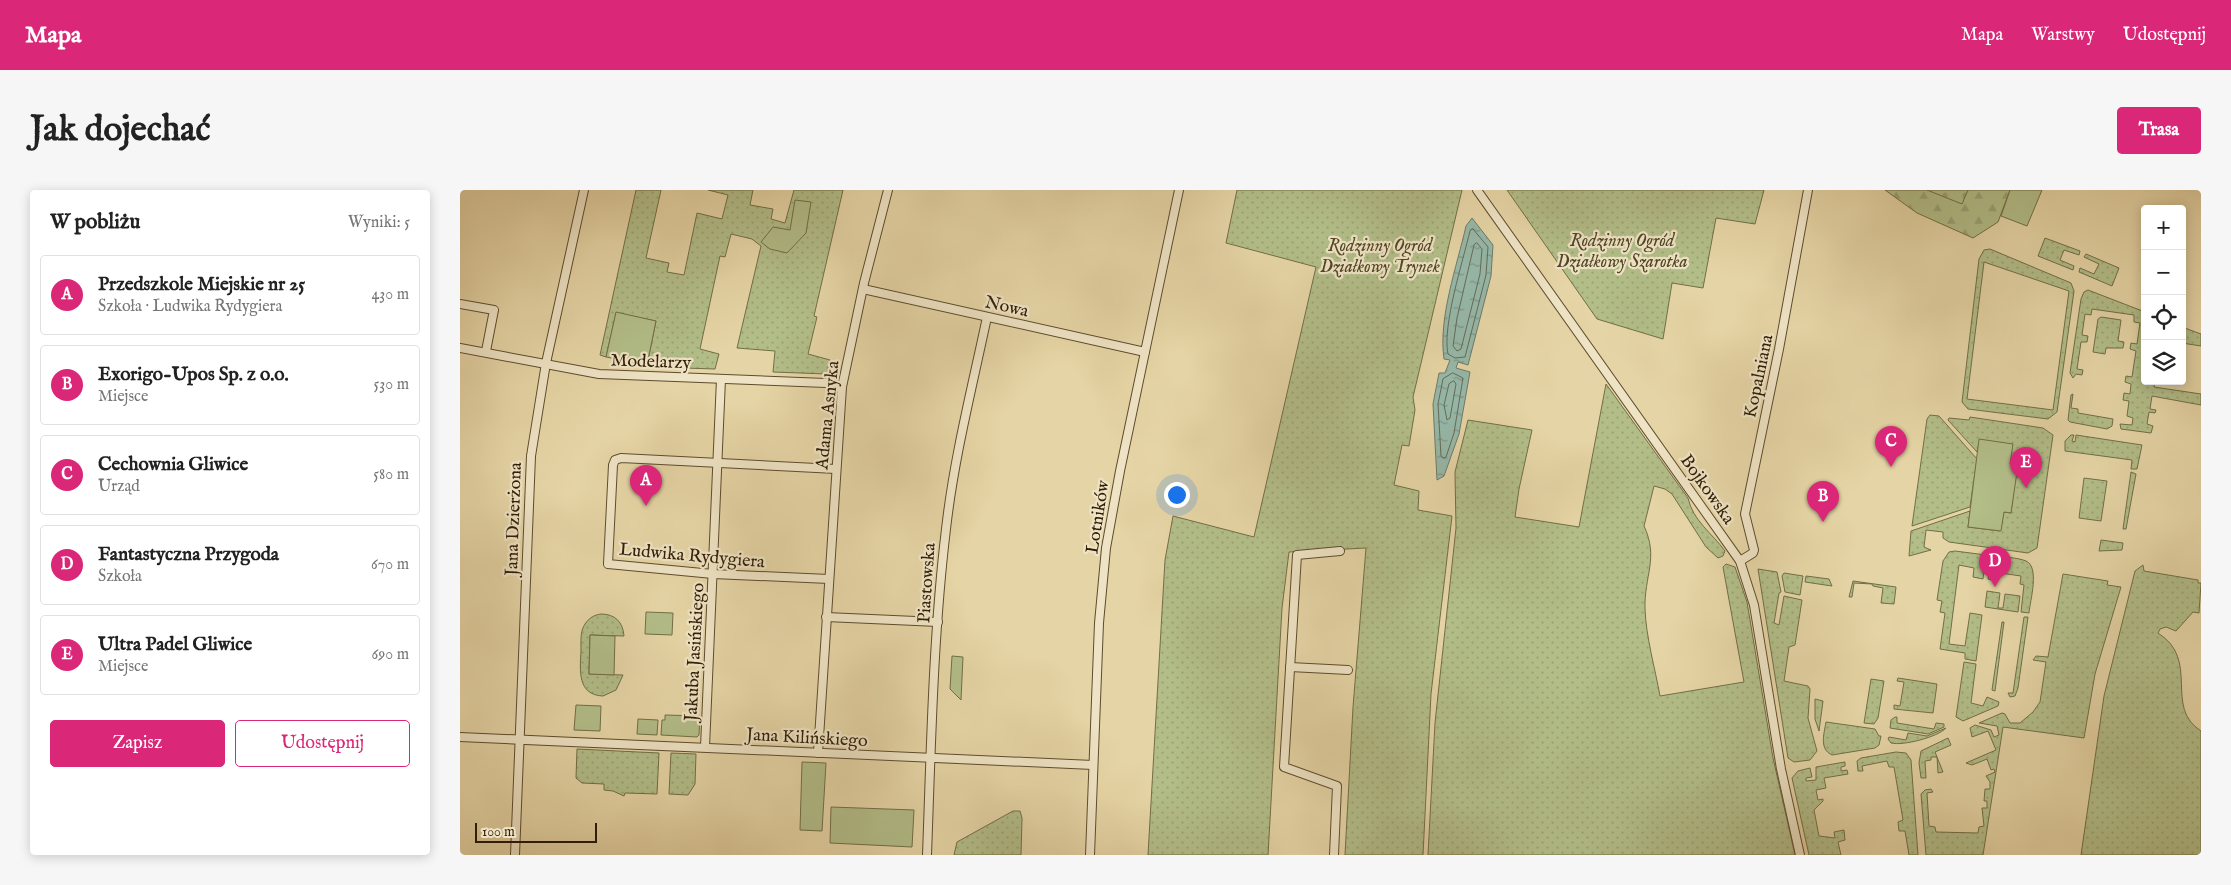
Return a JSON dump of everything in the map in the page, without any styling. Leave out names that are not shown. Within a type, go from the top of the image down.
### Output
[{"type":"street","name":"Jana Dzierżona","points":[[515,855],[531,456],[546,363],[584,190]]},
{"type":"street","name":"Adama Asnyka","points":[[818,753],[842,387],[863,290],[888,190]]},
{"type":"street","name":"Lotników","points":[[1090,855],[1100,623],[1106,548],[1179,190]]},
{"type":"street","name":"Bojkowska","points":[[1477,190],[1740,561],[1754,605],[1781,769],[1800,855]]},
{"type":"street","name":"Kopalniana","points":[[1740,561],[1753,553],[1754,550],[1745,514],[1779,349],[1808,190]]},
{"type":"street","name":"Nowa","points":[[863,290],[1145,352]]},
{"type":"street","points":[[460,304],[494,310],[486,351]]},
{"type":"street","name":"Piastowska","points":[[927,855],[938,622],[952,484],[988,318]]},
{"type":"street","name":"Modelarzy","points":[[460,348],[486,351],[600,374],[826,384],[842,387]]},
{"type":"street","name":"Jakuba Jasińskiego","points":[[705,747],[721,379]]},
{"type":"street","name":"Ludwika Rydygiera","points":[[829,579],[713,574],[608,564],[608,555],[615,460],[620,458],[836,469]]},
{"type":"street","points":[[1334,855],[1338,786],[1284,767],[1297,555],[1340,551]]},
{"type":"street","points":[[826,617],[938,622]]},
{"type":"street","points":[[1290,667],[1348,670]]},
{"type":"street","name":"Jana Kilińskiego","points":[[460,737],[1093,765]]},
{"type":"green space","points":[[636,190],[661,190],[646,258],[669,263],[667,272],[684,275],[697,213],[722,219],[728,195],[708,190],[753,190],[750,205],[773,209],[771,219],[785,223],[794,190],[843,190],[814,316],[817,317],[808,354],[830,360],[827,374],[773,372],[775,351],[737,348],[761,246],[752,239],[731,234],[725,257],[720,256],[700,349],[719,354],[715,369],[653,367],[647,365],[656,321],[616,313],[606,357],[600,355]]},
{"type":"green space","name":"Rodzinny Ogród Działkowy Trynek","points":[[1237,190],[1462,190],[1413,397],[1415,410],[1409,446],[1402,445],[1394,485],[1419,491],[1418,510],[1452,516],[1431,694],[1423,855],[1345,855],[1353,707],[1366,548],[1289,552],[1282,608],[1268,855],[1148,855],[1165,560],[1173,516],[1254,537],[1316,267],[1226,243]]},
{"type":"green space","name":"Rodzinny Ogród Działkowy Szarotka","points":[[1507,190],[1764,190],[1755,224],[1716,218],[1703,288],[1672,283],[1663,339],[1597,319]]},
{"type":"green space","points":[[1885,190],[2010,190],[1998,222],[1973,238],[1917,213]]},
{"type":"green space","points":[[1927,190],[1968,190],[1962,204]]},
{"type":"green space","points":[[2010,190],[2042,190],[2027,226],[2001,216]]},
{"type":"green space","points":[[795,200],[811,202],[806,233],[787,253],[770,249],[761,242],[773,227],[790,230]]},
{"type":"green space","points":[[2045,238],[2080,251],[2079,255],[2064,250],[2060,260],[2074,266],[2073,270],[2038,256]]},
{"type":"green space","points":[[1990,249],[2071,283],[2074,291],[2057,412],[2048,419],[1968,409],[1962,402],[1979,259],[1984,250]],"holes":[[[1984,262],[2069,291],[2053,410],[1967,399]]]},
{"type":"green space","points":[[2086,254],[2119,268],[2112,286],[2079,272],[2080,268],[2094,274],[2099,264],[2084,257]]},
{"type":"green space","points":[[2088,290],[2141,310],[2141,385],[2154,385],[2154,387],[2201,394],[2201,405],[2152,396],[2150,409],[2156,410],[2155,413],[2149,412],[2147,424],[2153,426],[2151,433],[2121,429],[2120,424],[2132,425],[2133,418],[2127,416],[2129,401],[2123,400],[2124,393],[2130,394],[2131,384],[2125,382],[2126,376],[2132,377],[2136,351],[2130,349],[2131,343],[2137,344],[2140,323],[2134,322],[2134,315],[2092,309],[2091,315],[2085,314],[2082,335],[2088,336],[2087,342],[2081,342],[2077,369],[2083,370],[2082,375],[2076,374],[2073,378],[2070,373],[2081,299],[2084,292]]},
{"type":"green space","points":[[616,312],[656,321],[647,365],[606,357]]},
{"type":"green space","points":[[2101,317],[2121,320],[2118,341],[2124,342],[2123,348],[2106,348],[2105,354],[2093,352],[2098,319]]},
{"type":"green space","points":[[2186,328],[2201,334],[2201,346],[2186,344]]},
{"type":"green space","points":[[1606,384],[1688,498],[1698,520],[1725,551],[1723,556],[1718,558],[1706,547],[1672,494],[1665,489],[1654,486],[1644,526],[1648,537],[1651,558],[1645,609],[1660,696],[1744,682],[1723,567],[1726,564],[1735,567],[1747,602],[1773,758],[1795,855],[1428,855],[1435,723],[1456,528],[1455,472],[1468,420],[1532,430],[1515,517],[1579,527]]},
{"type":"green space","points":[[2073,394],[2071,408],[2078,409],[2078,413],[2113,419],[2112,426],[2107,429],[2070,422],[2068,420],[2071,395]]},
{"type":"green space","points":[[1930,415],[1939,416],[1977,459],[1970,507],[1912,526],[1927,419]]},
{"type":"green space","points":[[1970,417],[2043,428],[2053,435],[2037,548],[2028,553],[1949,542],[1943,538],[1943,532],[1926,530],[1924,547],[1931,550],[1909,556],[1911,531],[1970,511],[1968,527],[2000,531],[2004,512],[2011,513],[2017,465],[2010,464],[1980,439],[1977,452],[1948,420],[1949,418],[1969,420]]},
{"type":"green space","points":[[2071,435],[2074,435],[2072,441],[2075,442],[2076,435],[2142,445],[2137,469],[2131,469],[2132,460],[2065,451],[2065,441]]},
{"type":"green space","points":[[1979,439],[2013,444],[2010,464],[2018,465],[2011,513],[2004,512],[2001,531],[1968,527]]},
{"type":"green space","points":[[2131,472],[2136,474],[2126,529],[2123,529]]},
{"type":"green space","points":[[2084,478],[2107,481],[2101,521],[2079,518]]},
{"type":"green space","points":[[2101,540],[2123,543],[2122,550],[2099,551]]},
{"type":"green space","points":[[1949,552],[1986,555],[1983,579],[1973,577],[1974,568],[1959,565],[1949,644],[1965,646],[1970,613],[1982,615],[1976,661],[1965,659],[1965,653],[1940,649],[1945,613],[1940,612],[1942,601],[1937,600],[1943,561]]},
{"type":"green space","points":[[1991,556],[2009,557],[2026,561],[2030,564],[2033,570],[2033,577],[2029,613],[2021,612],[2024,585],[2020,584],[2021,576],[1993,572],[1991,580],[1988,579]]},
{"type":"green space","points":[[2143,565],[2144,571],[2198,580],[2198,583],[2201,583],[2199,613],[2193,612],[2176,631],[2166,627],[2160,629],[2158,633],[2171,644],[2178,656],[2184,709],[2190,721],[2201,731],[2201,855],[2081,855],[2104,696],[2135,571]]},
{"type":"green space","points":[[1758,569],[1777,572],[1781,592],[1779,593],[1774,623],[1779,625],[1784,596],[1802,600],[1795,645],[1789,647],[1784,681],[1808,686],[1810,689],[1808,718],[1817,751],[1810,760],[1794,762],[1788,758]]},
{"type":"green space","points":[[1784,573],[1803,576],[1800,595],[1785,592],[1782,576]]},
{"type":"green space","points":[[2063,574],[2108,581],[2107,585],[2121,587],[2095,674],[2084,738],[2003,727],[1983,855],[1926,855],[1921,794],[1925,790],[1931,789],[1933,792],[1927,793],[1929,826],[1935,827],[1936,832],[1978,833],[1979,827],[1984,826],[1982,808],[1987,808],[1987,801],[1984,801],[1985,789],[1990,789],[1990,782],[1986,776],[1995,772],[1994,769],[1991,770],[1987,759],[1972,765],[1966,763],[1996,750],[1988,731],[1972,737],[1970,728],[1975,725],[1991,730],[1994,737],[1999,735],[1997,726],[1979,723],[2002,713],[2005,714],[2010,723],[2020,723],[2033,712],[2040,702],[2046,662],[2033,660],[2036,656],[2048,657]]},
{"type":"green space","points":[[1806,576],[1829,579],[1832,586],[1805,582]]},
{"type":"green space","points":[[1853,581],[1896,587],[1894,604],[1881,603],[1883,588],[1873,586],[1872,584],[1854,583],[1852,597],[1849,597]]},
{"type":"green space","points":[[1987,591],[2000,593],[1998,608],[2003,608],[2005,594],[2020,596],[2018,612],[1985,607]]},
{"type":"green space","points":[[646,612],[673,613],[672,635],[645,634]]},
{"type":"green space","points":[[601,614],[614,617],[620,623],[624,636],[590,635],[589,674],[623,675],[616,690],[603,696],[595,695],[584,686],[580,666],[583,627],[590,618]]},
{"type":"green space","points":[[2024,617],[2028,617],[2018,688],[2015,696],[2010,697],[2008,693],[2013,693]]},
{"type":"green space","points":[[2002,622],[2004,622],[1995,691],[1992,690]]},
{"type":"green space","points":[[590,635],[615,636],[614,675],[589,674]]},
{"type":"green space","points":[[952,656],[963,657],[961,700],[950,689]]},
{"type":"green space","points":[[1964,662],[1976,664],[1971,703],[1983,706],[1987,697],[1999,702],[1998,706],[1963,721],[1956,717]]},
{"type":"green space","points":[[1898,678],[1937,684],[1933,713],[1894,709],[1894,705],[1900,706],[1904,682],[1897,681]]},
{"type":"green space","points":[[1871,679],[1884,681],[1878,718],[1874,724],[1864,723]]},
{"type":"green space","points":[[1815,699],[1823,701],[1819,731],[1815,719]]},
{"type":"green space","points":[[576,705],[601,706],[600,731],[574,730]]},
{"type":"green space","points":[[665,715],[700,716],[699,735],[697,737],[661,735],[662,720],[665,720]]},
{"type":"green space","points":[[1897,717],[1897,723],[1934,729],[1936,723],[1944,724],[1944,727],[1928,734],[1890,728],[1891,720]]},
{"type":"green space","points":[[638,719],[658,720],[657,735],[637,734]]},
{"type":"green space","points":[[1826,722],[1875,729],[1879,736],[1881,736],[1879,745],[1875,748],[1832,755],[1825,749],[1824,745]]},
{"type":"green space","points":[[1946,728],[1936,735],[1912,742],[1896,744],[1891,743],[1888,739],[1889,737],[1906,740],[1908,733],[1927,736]]},
{"type":"green space","points":[[1948,738],[1951,745],[1935,752],[1937,757],[1931,757],[1931,760],[1925,761],[1926,778],[1921,778],[1919,763],[1921,751]]},
{"type":"green space","points":[[577,749],[659,753],[657,794],[625,793],[624,796],[613,791],[604,790],[604,784],[582,783],[576,778]]},
{"type":"green space","points":[[1896,752],[1906,753],[1911,760],[1918,855],[1909,855],[1905,831],[1899,831],[1898,822],[1903,820],[1894,767],[1889,767],[1887,761],[1862,766],[1863,771],[1858,771],[1857,761],[1861,758]]},
{"type":"green space","points":[[671,753],[696,754],[695,784],[688,795],[669,794]]},
{"type":"green space","points":[[1937,757],[1943,772],[1938,773]]},
{"type":"green space","points":[[802,762],[826,763],[822,831],[800,830]]},
{"type":"green space","points":[[1845,762],[1845,766],[1841,767],[1841,771],[1847,770],[1848,774],[1824,778],[1826,788],[1816,790],[1818,800],[1823,799],[1823,801],[1814,810],[1819,836],[1835,838],[1834,832],[1844,830],[1845,840],[1838,842],[1841,855],[1809,855],[1792,778],[1798,771],[1810,768],[1812,777],[1806,778],[1806,781],[1816,780],[1816,767]]},
{"type":"green space","points":[[831,807],[914,810],[912,847],[830,843]]},
{"type":"green space","points":[[1013,811],[1020,811],[1022,818],[1021,855],[954,855],[957,842]]},
{"type":"water","points":[[1472,218],[1493,245],[1491,276],[1468,365],[1458,362],[1456,368],[1470,372],[1459,434],[1444,476],[1437,480],[1433,404],[1439,373],[1445,373],[1450,360],[1444,359],[1443,343],[1446,309],[1466,226]]},
{"type":"place","name":"Cechownia Gliwice","points":[[1891,467]]},
{"type":"place","name":"Ultra Padel Gliwice","points":[[2026,488]]},
{"type":"place","name":"Przedszkole Miejskie nr 25","points":[[646,506]]},
{"type":"place","name":"Exorigo-Upos Sp. z o.o.","points":[[1823,522]]},
{"type":"place","name":"Fantastyczna Przygoda","points":[[1995,587]]}]
